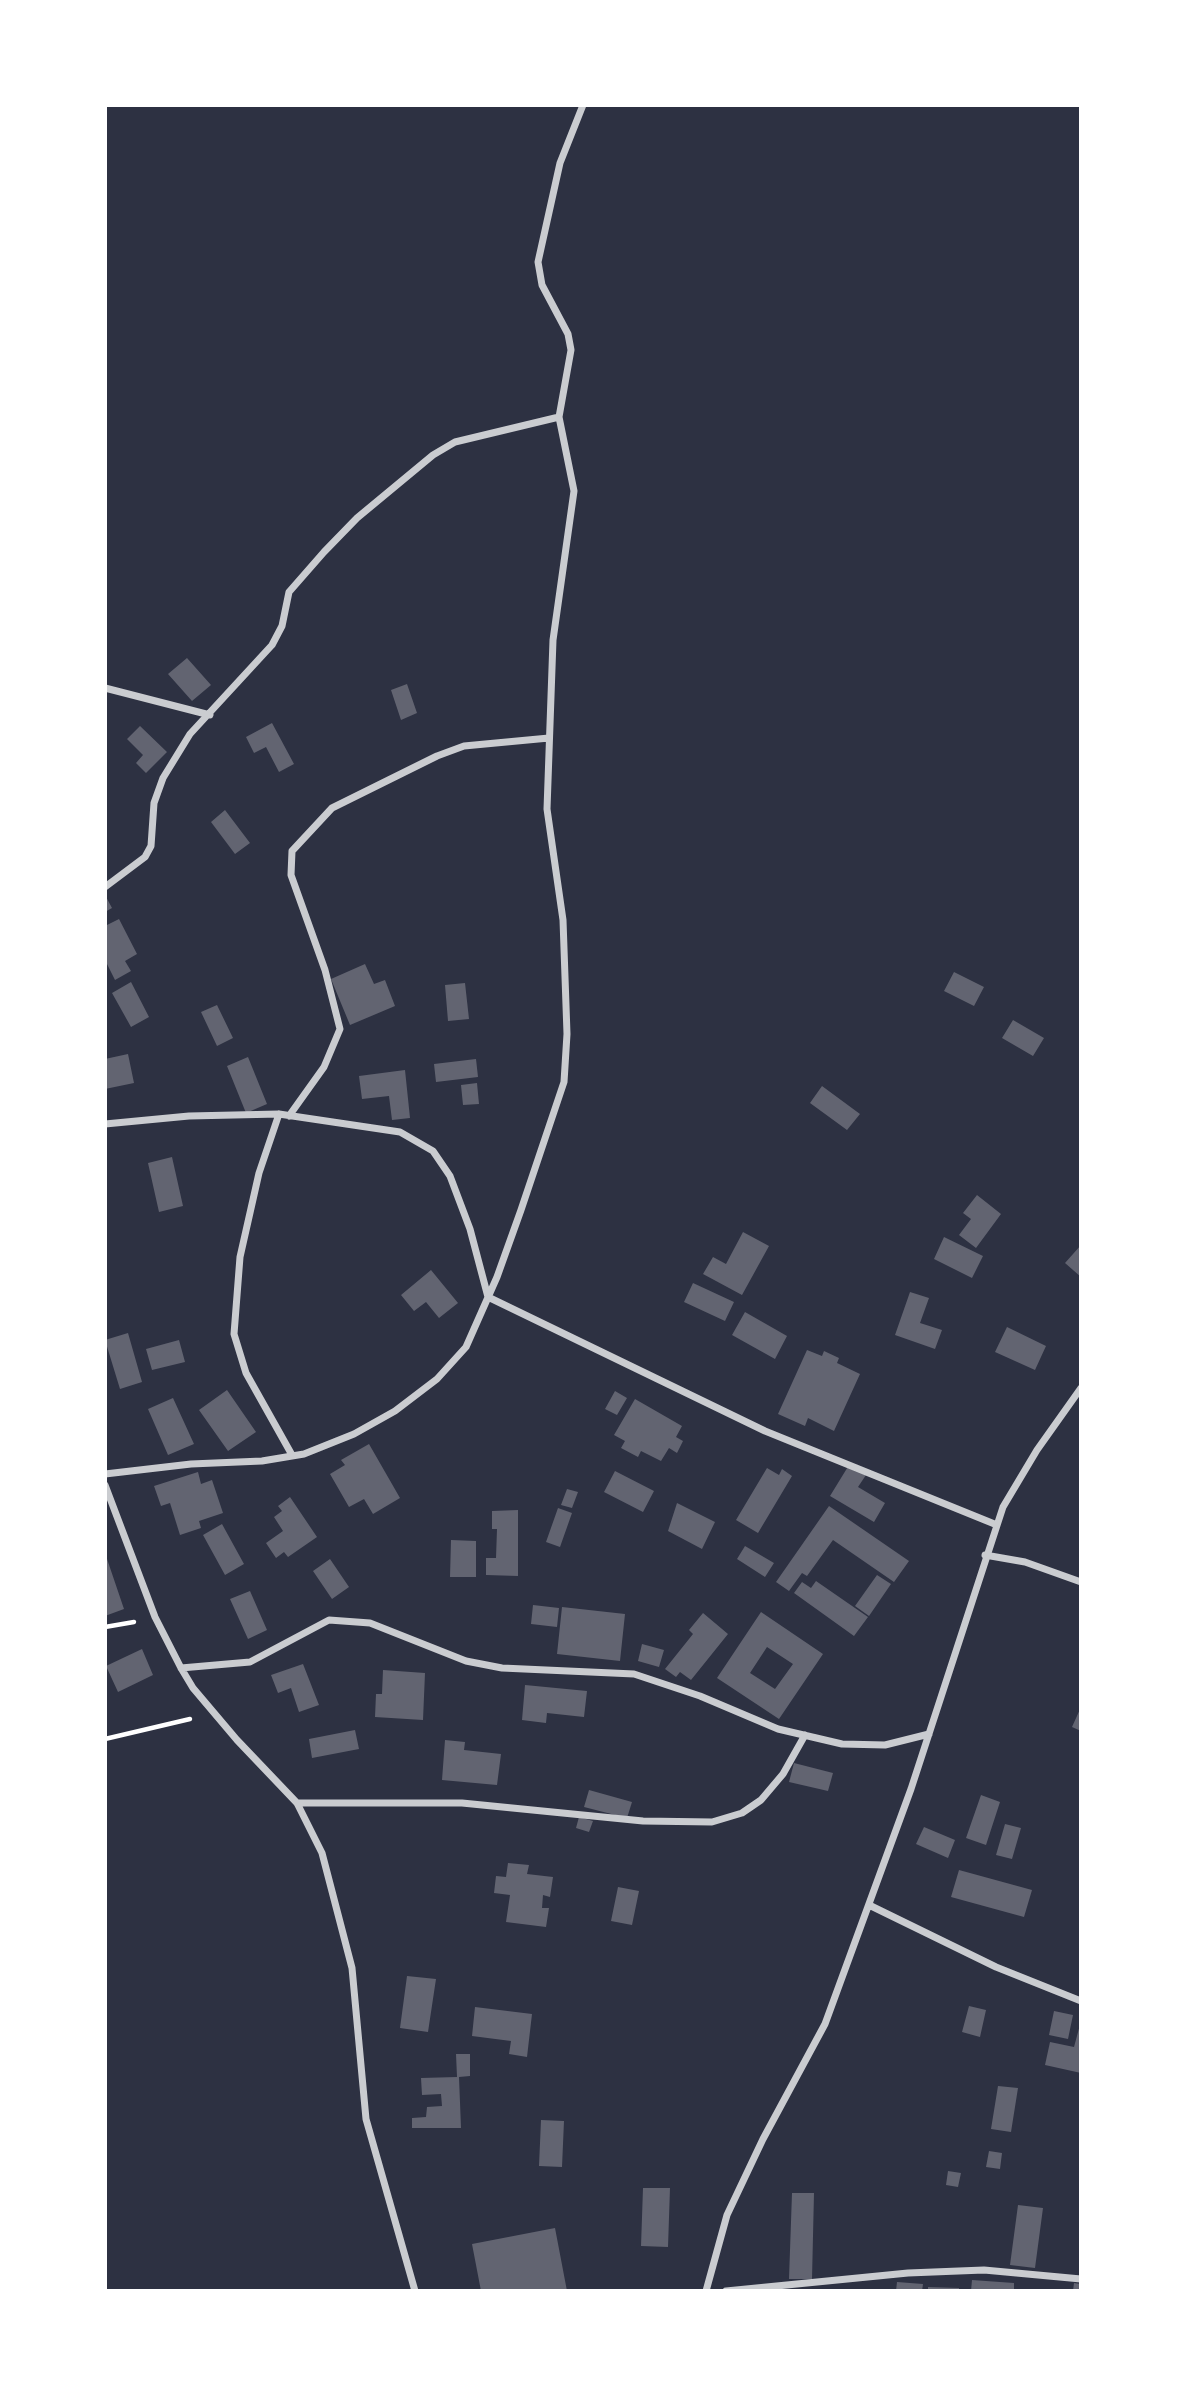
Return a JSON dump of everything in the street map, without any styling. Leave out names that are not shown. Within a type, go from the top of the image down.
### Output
[{"type":"street","points":[[105,1474],[292,1455],[354,1434],[395,1411],[437,1379],[467,1347],[521,1210],[564,1082],[567,1034],[563,920],[548,834],[553,640],[574,491],[559,416],[571,350],[568,334],[542,285],[538,261],[560,163],[583,105]]},
{"type":"street","points":[[105,887],[145,857],[151,846],[154,803],[163,778],[190,734],[272,645],[282,626],[289,592],[357,518],[433,454],[455,442],[559,416]]},
{"type":"street","points":[[105,688],[210,715]]},
{"type":"street","points":[[289,1116],[324,1066],[340,1029],[325,970],[291,875],[292,851],[332,808],[437,756],[464,746],[549,738]]},
{"type":"street","points":[[279,1114],[259,1173],[240,1257],[234,1334],[246,1373],[292,1455]]},
{"type":"street","points":[[105,1124],[189,1116],[279,1114],[400,1132],[433,1151],[454,1186],[470,1229],[488,1297],[765,1431],[997,1525]]},
{"type":"street","points":[[706,2291],[727,2215],[825,2024],[929,1734],[985,1555],[1003,1507],[1037,1450],[1081,1388]]},
{"type":"street","points":[[105,1485],[155,1617],[181,1668],[193,1688],[297,1803],[322,1853],[352,1968],[366,2119],[415,2291]]},
{"type":"street","points":[[985,1555],[1025,1562],[1081,1581]]},
{"type":"street","points":[[181,1668],[250,1661],[329,1620],[370,1623],[466,1661],[502,1668],[634,1674],[700,1696],[778,1729],[842,1744],[885,1745],[929,1734]]},
{"type":"street","points":[[297,1803],[462,1803],[643,1821],[712,1822],[742,1813],[761,1800],[783,1774],[805,1735]]},
{"type":"street","points":[[869,1905],[996,1967],[1081,2001]]},
{"type":"street","points":[[726,2291],[908,2273],[971,2270],[1081,2279]]},
{"type":"path","points":[[105,1739],[215,1713]]},
{"type":"building","points":[[187,658],[211,685],[192,701],[168,674]]},
{"type":"building","points":[[407,684],[417,713],[401,720],[391,690]]},
{"type":"building","points":[[272,723],[294,764],[279,772],[266,747],[254,753],[246,737]]},
{"type":"building","points":[[140,726],[167,752],[146,773],[136,763],[143,755],[127,739]]},
{"type":"building","points":[[225,810],[250,843],[235,854],[211,822]]},
{"type":"building","points":[[105,895],[112,908],[105,912]]},
{"type":"building","points":[[119,919],[137,954],[125,961],[131,971],[115,980],[105,960],[105,926]]},
{"type":"building","points":[[365,964],[374,984],[385,980],[395,1006],[350,1025],[331,979]]},
{"type":"building","points":[[954,972],[984,987],[974,1006],[944,991]]},
{"type":"building","points":[[131,982],[149,1017],[131,1027],[112,993]]},
{"type":"building","points":[[465,983],[469,1019],[448,1021],[445,985]]},
{"type":"building","points":[[217,1005],[233,1038],[217,1046],[201,1012]]},
{"type":"building","points":[[1013,1020],[1044,1038],[1033,1056],[1002,1038]]},
{"type":"building","points":[[128,1054],[134,1083],[105,1089],[105,1059]]},
{"type":"building","points":[[248,1057],[267,1104],[246,1113],[227,1066]]},
{"type":"building","points":[[476,1059],[478,1077],[436,1082],[434,1064]]},
{"type":"building","points":[[405,1070],[410,1118],[392,1120],[389,1096],[362,1099],[359,1076]]},
{"type":"building","points":[[477,1083],[479,1104],[463,1105],[461,1085]]},
{"type":"building","points":[[822,1086],[860,1114],[847,1130],[810,1103]]},
{"type":"building","points":[[172,1157],[183,1206],[159,1212],[148,1163]]},
{"type":"building","points":[[977,1195],[1001,1214],[976,1248],[959,1235],[971,1219],[963,1213]]},
{"type":"building","points":[[743,1232],[769,1246],[742,1295],[703,1274],[713,1257],[726,1264]]},
{"type":"building","points":[[944,1237],[983,1256],[972,1278],[934,1259]]},
{"type":"building","points":[[1081,1245],[1081,1277],[1065,1263]]},
{"type":"building","points":[[431,1270],[458,1303],[439,1318],[426,1302],[414,1311],[401,1295]]},
{"type":"building","points":[[693,1283],[734,1302],[725,1321],[684,1302]]},
{"type":"building","points":[[910,1292],[929,1298],[920,1323],[942,1330],[935,1349],[895,1335]]},
{"type":"building","points":[[745,1312],[787,1336],[775,1359],[732,1335]]},
{"type":"building","points":[[1007,1327],[1046,1346],[1035,1370],[995,1352]]},
{"type":"building","points":[[128,1333],[142,1382],[120,1389],[105,1340]]},
{"type":"building","points":[[179,1340],[185,1362],[152,1370],[146,1349]]},
{"type":"building","points":[[807,1350],[822,1356],[824,1351],[839,1358],[837,1363],[860,1374],[834,1431],[808,1418],[805,1426],[778,1414]]},
{"type":"building","points":[[227,1390],[256,1432],[228,1451],[199,1410]]},
{"type":"building","points":[[615,1391],[627,1398],[617,1415],[605,1409]]},
{"type":"building","points":[[173,1398],[194,1444],[168,1455],[148,1409]]},
{"type":"building","points":[[635,1399],[682,1426],[676,1437],[683,1441],[677,1453],[669,1448],[661,1461],[641,1451],[638,1457],[621,1448],[625,1441],[614,1435]]},
{"type":"building","points":[[369,1444],[400,1498],[373,1514],[364,1499],[349,1507],[330,1474],[345,1465],[341,1460]]},
{"type":"building","points":[[849,1465],[866,1475],[858,1487],[885,1503],[874,1522],[830,1496]]},
{"type":"building","points":[[767,1468],[779,1475],[782,1469],[792,1476],[758,1533],[736,1520]]},
{"type":"building","points":[[615,1471],[654,1491],[643,1512],[604,1492]]},
{"type":"building","points":[[198,1472],[201,1484],[212,1480],[223,1513],[199,1521],[201,1528],[180,1535],[170,1503],[161,1506],[154,1486]]},
{"type":"building","points":[[567,1489],[578,1492],[572,1508],[561,1505]]},
{"type":"building","points":[[290,1497],[317,1537],[288,1557],[284,1552],[276,1558],[266,1543],[283,1531],[274,1517],[282,1511],[278,1506]]},
{"type":"building","points":[[677,1503],[715,1522],[702,1549],[668,1531]]},
{"type":"building","points":[[829,1506],[909,1561],[894,1582],[833,1540],[807,1576],[802,1573],[789,1591],[776,1582]]},
{"type":"building","points":[[558,1508],[572,1513],[560,1547],[546,1542]]},
{"type":"building","points":[[518,1510],[518,1576],[486,1575],[486,1558],[496,1558],[497,1529],[492,1529],[492,1511]]},
{"type":"building","points":[[222,1524],[244,1564],[225,1575],[203,1535]]},
{"type":"building","points":[[451,1540],[476,1541],[476,1577],[450,1577]]},
{"type":"building","points":[[745,1546],[774,1563],[765,1577],[737,1559]]},
{"type":"building","points":[[105,1553],[124,1609],[105,1616]]},
{"type":"building","points":[[330,1559],[349,1587],[332,1599],[313,1571]]},
{"type":"building","points":[[877,1575],[891,1584],[869,1616],[855,1606]]},
{"type":"building","points":[[816,1581],[868,1617],[854,1636],[794,1593],[802,1582],[811,1588]]},
{"type":"building","points":[[250,1591],[267,1630],[248,1639],[230,1599]]},
{"type":"building","points":[[533,1605],[559,1608],[557,1627],[531,1624]]},
{"type":"building","points":[[562,1607],[625,1614],[620,1661],[557,1654]]},
{"type":"building","points":[[761,1612],[823,1654],[779,1719],[717,1678]],"holes":[[[767,1647],[793,1664],[775,1689],[750,1673]]]},
{"type":"building","points":[[703,1613],[728,1634],[691,1680],[680,1672],[676,1677],[665,1669],[693,1634],[689,1630]]},
{"type":"building","points":[[642,1644],[664,1650],[659,1667],[638,1661]]},
{"type":"building","points":[[142,1649],[153,1675],[118,1692],[106,1666]]},
{"type":"building","points":[[303,1664],[319,1705],[299,1712],[291,1688],[278,1693],[271,1675]]},
{"type":"building","points":[[383,1670],[425,1673],[423,1720],[375,1717],[376,1694],[382,1694]]},
{"type":"building","points":[[525,1685],[587,1691],[584,1717],[547,1713],[546,1723],[522,1720]]},
{"type":"building","points":[[1081,1707],[1081,1731],[1072,1727]]},
{"type":"building","points":[[355,1730],[359,1749],[312,1758],[309,1739]]},
{"type":"building","points":[[445,1740],[465,1742],[464,1750],[501,1754],[497,1785],[442,1780]]},
{"type":"building","points":[[794,1763],[833,1773],[828,1791],[789,1782]]},
{"type":"building","points":[[589,1790],[632,1802],[627,1818],[584,1807]]},
{"type":"building","points":[[981,1795],[1000,1802],[986,1845],[966,1838]]},
{"type":"building","points":[[579,1817],[593,1821],[589,1832],[576,1828]]},
{"type":"building","points":[[1005,1824],[1021,1828],[1012,1859],[996,1855]]},
{"type":"building","points":[[924,1827],[955,1840],[948,1858],[916,1844]]},
{"type":"building","points":[[508,1863],[529,1865],[527,1874],[553,1877],[550,1897],[543,1895],[542,1908],[549,1908],[546,1927],[506,1922],[510,1895],[494,1893],[496,1876],[506,1877]]},
{"type":"building","points":[[959,1870],[1032,1890],[1024,1917],[951,1897]]},
{"type":"building","points":[[618,1887],[639,1891],[632,1925],[611,1921]]},
{"type":"building","points":[[407,1976],[436,1979],[428,2032],[400,2028]]},
{"type":"building","points":[[969,2006],[986,2010],[980,2037],[962,2032]]},
{"type":"building","points":[[475,2007],[532,2014],[527,2057],[509,2054],[511,2041],[472,2036]]},
{"type":"building","points":[[1054,2011],[1073,2015],[1068,2039],[1049,2035]]},
{"type":"building","points":[[1081,2021],[1081,2073],[1045,2065],[1050,2042],[1074,2047]]},
{"type":"building","points":[[456,2054],[470,2054],[470,2076],[459,2077],[461,2128],[412,2128],[412,2118],[426,2117],[427,2107],[442,2106],[441,2094],[422,2095],[421,2078],[457,2077]]},
{"type":"building","points":[[998,2086],[1018,2088],[1011,2132],[991,2129]]},
{"type":"building","points":[[541,2120],[564,2121],[562,2167],[539,2166]]},
{"type":"building","points":[[989,2151],[1002,2153],[1000,2169],[986,2167]]},
{"type":"building","points":[[948,2171],[961,2173],[958,2187],[946,2185]]},
{"type":"building","points":[[643,2188],[670,2188],[668,2247],[641,2246]]},
{"type":"building","points":[[792,2193],[814,2193],[812,2279],[789,2279]]},
{"type":"building","points":[[1018,2205],[1043,2208],[1035,2268],[1010,2265]]},
{"type":"building","points":[[555,2228],[567,2291],[481,2291],[472,2244]]},
{"type":"building","points":[[972,2280],[1014,2283],[1014,2291],[971,2291]]},
{"type":"building","points":[[897,2282],[923,2284],[922,2291],[896,2291]]},
{"type":"building","points":[[1074,2283],[1081,2284],[1081,2291],[1073,2291]]},
{"type":"building","points":[[928,2287],[959,2288],[959,2291],[928,2291]]}]
